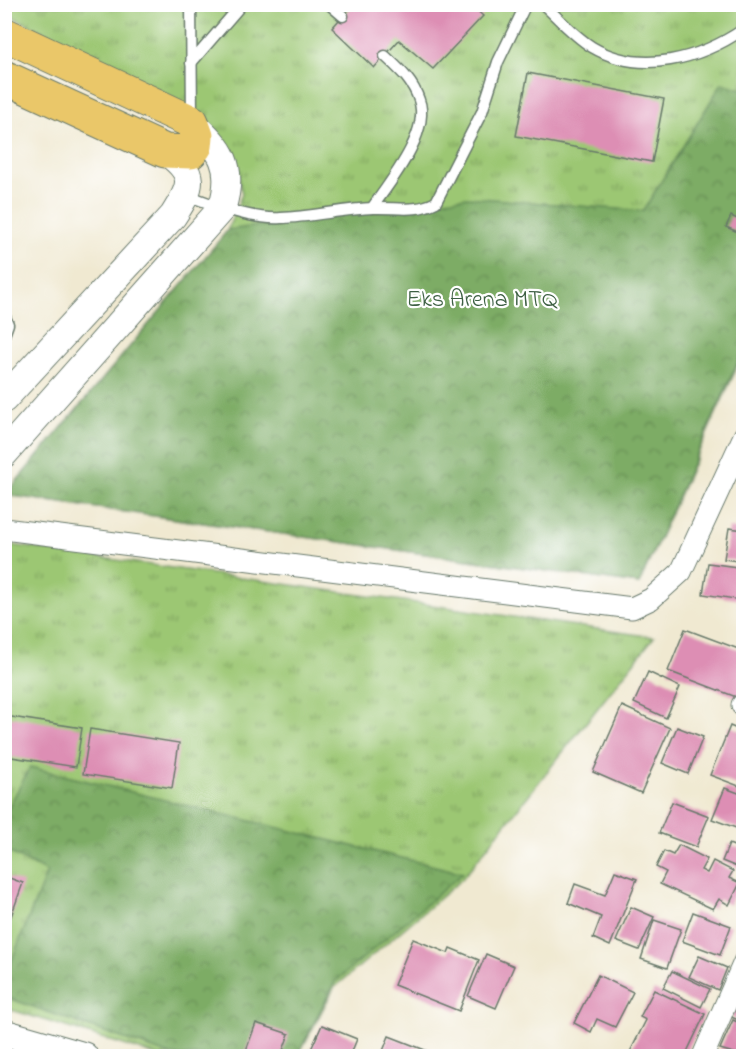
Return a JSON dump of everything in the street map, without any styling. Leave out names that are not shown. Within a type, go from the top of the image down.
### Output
[{"type":"highway","points":[[4,34],[192,122],[197,136],[196,146],[191,152],[165,151],[4,77]]},
{"type":"street","points":[[4,454],[222,208],[228,182],[227,170],[213,141],[192,122]]},
{"type":"street","points":[[4,399],[173,216],[187,195],[190,186],[185,167],[165,151]]},
{"type":"street","points":[[4,529],[632,608],[651,599],[681,572],[744,436]]},
{"type":"street","points":[[703,1056],[744,962]]},
{"type":"street","points":[[4,1033],[84,1056]]},
{"type":"lane","points":[[191,4],[192,122]]},
{"type":"lane","points":[[191,63],[242,4]]},
{"type":"lane","points":[[329,4],[343,16]]},
{"type":"lane","points":[[187,195],[222,208],[278,219],[372,208],[410,211],[436,202],[482,112],[498,62],[526,4]]},
{"type":"lane","points":[[543,4],[592,47],[616,57],[641,62],[671,61],[700,53],[744,29]]},
{"type":"lane","points":[[372,208],[419,133],[420,102],[407,76],[385,56]]},
{"type":"lane","points":[[4,315],[8,324],[4,334]]},
{"type":"green space","name":"Eks Arena MTQ","points":[[4,5],[743,5],[743,354],[639,584],[5,495],[227,231],[242,194],[236,165],[162,92],[15,18],[5,10]]},
{"type":"green space","name":"Eks Arena MTQ","points":[[722,83],[743,89],[743,350],[639,584],[5,495],[228,230],[467,197],[643,211]]},
{"type":"green space","points":[[5,544],[654,637],[462,879],[334,988],[298,1056],[159,1056],[5,1008]]},
{"type":"green space","points":[[30,767],[463,873],[335,982],[297,1056],[173,1056],[5,997],[5,977],[47,872],[5,850],[5,814]]},
{"type":"building","points":[[353,4],[470,4],[483,16],[433,69],[399,40],[374,68],[332,28]]},
{"type":"building","points":[[528,73],[664,99],[652,162],[516,136]]},
{"type":"building","points":[[731,216],[744,222],[740,233],[726,227]]},
{"type":"building","points":[[729,528],[744,530],[744,562],[724,559]]},
{"type":"building","points":[[708,563],[744,568],[741,600],[703,594]]},
{"type":"building","points":[[685,629],[744,651],[744,700],[668,671]]},
{"type":"building","points":[[648,672],[680,687],[666,718],[634,703]]},
{"type":"building","points":[[622,706],[670,728],[641,793],[593,772]]},
{"type":"building","points":[[5,716],[82,728],[76,767],[5,756]]},
{"type":"building","points":[[730,726],[744,732],[744,788],[710,775]]},
{"type":"building","points":[[677,727],[703,737],[688,774],[662,763]]},
{"type":"building","points":[[90,729],[179,743],[172,788],[83,774]]},
{"type":"building","points":[[725,788],[744,795],[744,831],[712,819]]},
{"type":"building","points":[[672,802],[709,816],[696,847],[659,833]]},
{"type":"building","points":[[729,844],[744,850],[744,870],[722,861]]},
{"type":"building","points":[[679,845],[707,859],[701,870],[707,873],[713,861],[733,871],[729,878],[740,883],[729,905],[719,899],[713,909],[660,884],[666,872],[656,867],[664,851],[673,855]]},
{"type":"building","points":[[615,871],[637,879],[610,946],[593,938],[601,917],[568,903],[575,884],[605,895]]},
{"type":"building","points":[[4,876],[23,883],[5,933],[4,933]]},
{"type":"building","points":[[631,907],[654,917],[639,950],[616,941]]},
{"type":"building","points":[[693,912],[731,926],[720,955],[682,941]]},
{"type":"building","points":[[654,920],[681,929],[667,968],[641,959]]},
{"type":"building","points":[[413,939],[448,953],[450,948],[479,960],[459,1011],[394,985]]},
{"type":"building","points":[[486,954],[514,966],[496,1008],[468,996]]},
{"type":"building","points":[[699,956],[727,968],[718,990],[689,977]]},
{"type":"building","points":[[672,971],[710,989],[701,1007],[663,988]]},
{"type":"building","points":[[598,975],[633,992],[615,1027],[597,1019],[591,1032],[574,1023]]},
{"type":"building","points":[[654,990],[705,1014],[685,1056],[639,1056],[630,1052],[646,1020],[640,1017]]},
{"type":"building","points":[[739,994],[744,996],[744,1022],[731,1017]]},
{"type":"building","points":[[733,1020],[744,1025],[744,1056],[720,1049]]},
{"type":"building","points":[[256,1023],[289,1034],[281,1056],[244,1056]]},
{"type":"building","points":[[322,1025],[357,1039],[350,1056],[308,1056]]},
{"type":"building","points":[[389,1036],[430,1052],[428,1056],[381,1056]]}]
